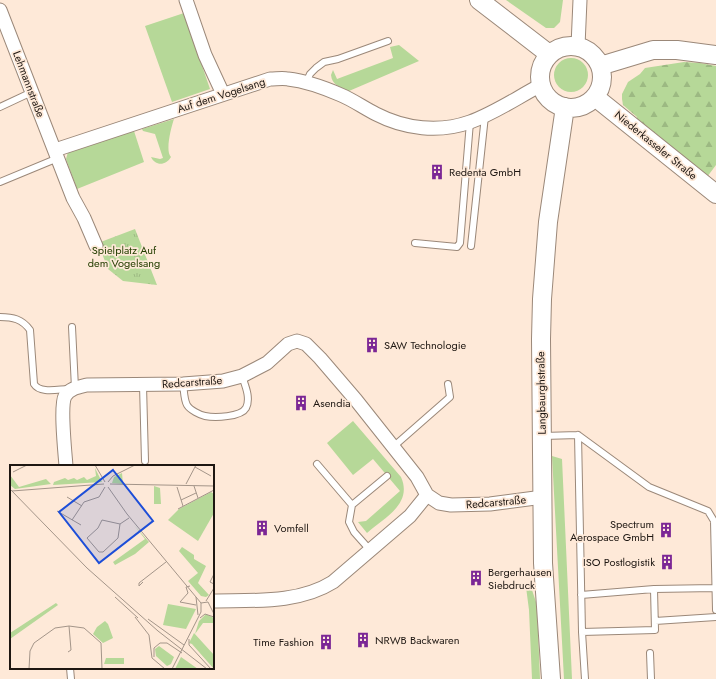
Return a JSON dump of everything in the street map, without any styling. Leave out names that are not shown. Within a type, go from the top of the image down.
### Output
[{"type":"main road","points":[[479,0],[550,54]]},
{"type":"main road","points":[[578,46],[587,50],[595,57],[600,66],[602,82],[595,97],[589,102],[573,108],[565,107],[549,99],[544,93],[541,85],[541,68],[544,60],[558,48],[578,46]]},
{"type":"main road","points":[[600,66],[653,50],[676,50],[716,55]]},
{"type":"main road","name":"Niederkasseler Straße","points":[[595,97],[716,194]]},
{"type":"main road","name":"Langbaurghstraße","points":[[551,679],[543,563],[540,368],[542,299],[548,222],[565,107]]},
{"type":"street","points":[[186,0],[205,55],[223,94]]},
{"type":"street","points":[[578,46],[580,0]]},
{"type":"street","name":"Lehmannstraße","points":[[1,16],[73,198],[84,218],[96,246]]},
{"type":"street","name":"Auf dem Vogelsang","points":[[56,154],[223,94],[270,79],[288,78],[306,83],[342,95],[382,117],[409,126],[427,129],[470,122],[485,116],[541,85]]},
{"type":"street","name":"Redcarstraße","points":[[74,388],[87,385],[183,384],[223,381],[242,376],[267,363],[288,344],[297,341],[302,342],[320,358],[393,447],[417,477],[427,495],[439,503],[451,505],[490,504],[543,497]]},
{"type":"street","points":[[66,465],[64,402],[65,396],[74,388]]},
{"type":"street","points":[[214,601],[283,599],[302,596],[314,592],[333,582],[410,516],[427,495]]},
{"type":"lane","points":[[306,83],[310,74],[324,62],[338,59],[388,41]]},
{"type":"lane","points":[[0,107],[32,92]]},
{"type":"lane","points":[[471,246],[485,116]]},
{"type":"lane","points":[[415,244],[457,247],[460,243],[470,122]]},
{"type":"lane","points":[[0,182],[56,154]]},
{"type":"lane","points":[[0,316],[12,317],[20,320],[30,330],[34,384],[39,389],[52,390],[74,388],[72,328]]},
{"type":"lane","points":[[183,384],[187,404],[193,410],[205,416],[234,416],[241,414],[246,408],[248,402],[248,395],[242,376]]},
{"type":"lane","points":[[393,447],[450,397],[448,384]]},
{"type":"lane","points":[[143,385],[145,461]]},
{"type":"lane","points":[[542,436],[578,435],[649,487],[708,511],[714,521],[716,610]]},
{"type":"lane","points":[[578,435],[582,632],[585,679]]},
{"type":"lane","points":[[317,464],[352,505]]},
{"type":"lane","points":[[370,550],[354,532],[349,522],[352,505],[387,476]]},
{"type":"lane","points":[[581,595],[715,588]]},
{"type":"lane","points":[[582,632],[655,630],[656,621],[654,590]]},
{"type":"lane","points":[[656,621],[716,618]]},
{"type":"lane","points":[[650,653],[651,679]]},
{"type":"lane","points":[[70,669],[71,679]]},
{"type":"green space","points":[[506,0],[563,0],[560,22],[554,28],[546,28]]},
{"type":"green space","points":[[184,13],[210,89],[172,102],[145,26]]},
{"type":"green space","points":[[399,45],[419,61],[349,91],[337,85],[333,81],[331,75],[333,70],[337,79],[393,58],[390,47]]},
{"type":"green space","points":[[571,58],[583,63],[588,75],[583,87],[571,92],[559,87],[554,75],[559,63]]},
{"type":"green space","points":[[684,62],[716,66],[716,165],[707,177],[636,119],[637,117],[623,105],[622,94],[628,82],[640,74],[645,68]]},
{"type":"green space","points":[[174,119],[170,133],[169,145],[169,154],[171,157],[169,160],[161,164],[155,162],[151,157],[160,159],[163,158],[155,134],[143,131],[142,129]]},
{"type":"green space","points":[[134,131],[144,162],[77,189],[66,159],[68,152]]},
{"type":"green space","name":"Spielplatz Auf dem Vogelsang","points":[[135,229],[157,285],[123,281],[108,269],[98,243]]},
{"type":"green space","points":[[353,421],[401,477],[404,487],[400,503],[395,510],[367,533],[358,522],[366,521],[400,491],[373,459],[353,475],[327,443]]},
{"type":"green space","points":[[552,456],[562,459],[572,679],[564,679]]},
{"type":"green space","points":[[526,587],[531,587],[537,605],[540,679],[532,679],[529,610]]},
{"type":"place","name":"Redenta GmbH","points":[[437,172]]},
{"type":"place","name":"SAW Technologie","points":[[372,345]]},
{"type":"place","name":"Asendia","points":[[301,403]]},
{"type":"place","name":"Vomfell","points":[[262,528]]},
{"type":"place","name":"Spectrum Aerospace GmbH","points":[[666,530]]},
{"type":"place","name":"ISO Postlogistik","points":[[667,562]]},
{"type":"place","name":"Bergerhausen Siebdruck","points":[[476,578]]},
{"type":"place","name":"NRWB Backwaren","points":[[363,640]]},
{"type":"place","name":"Time Fashion","points":[[326,642]]}]
